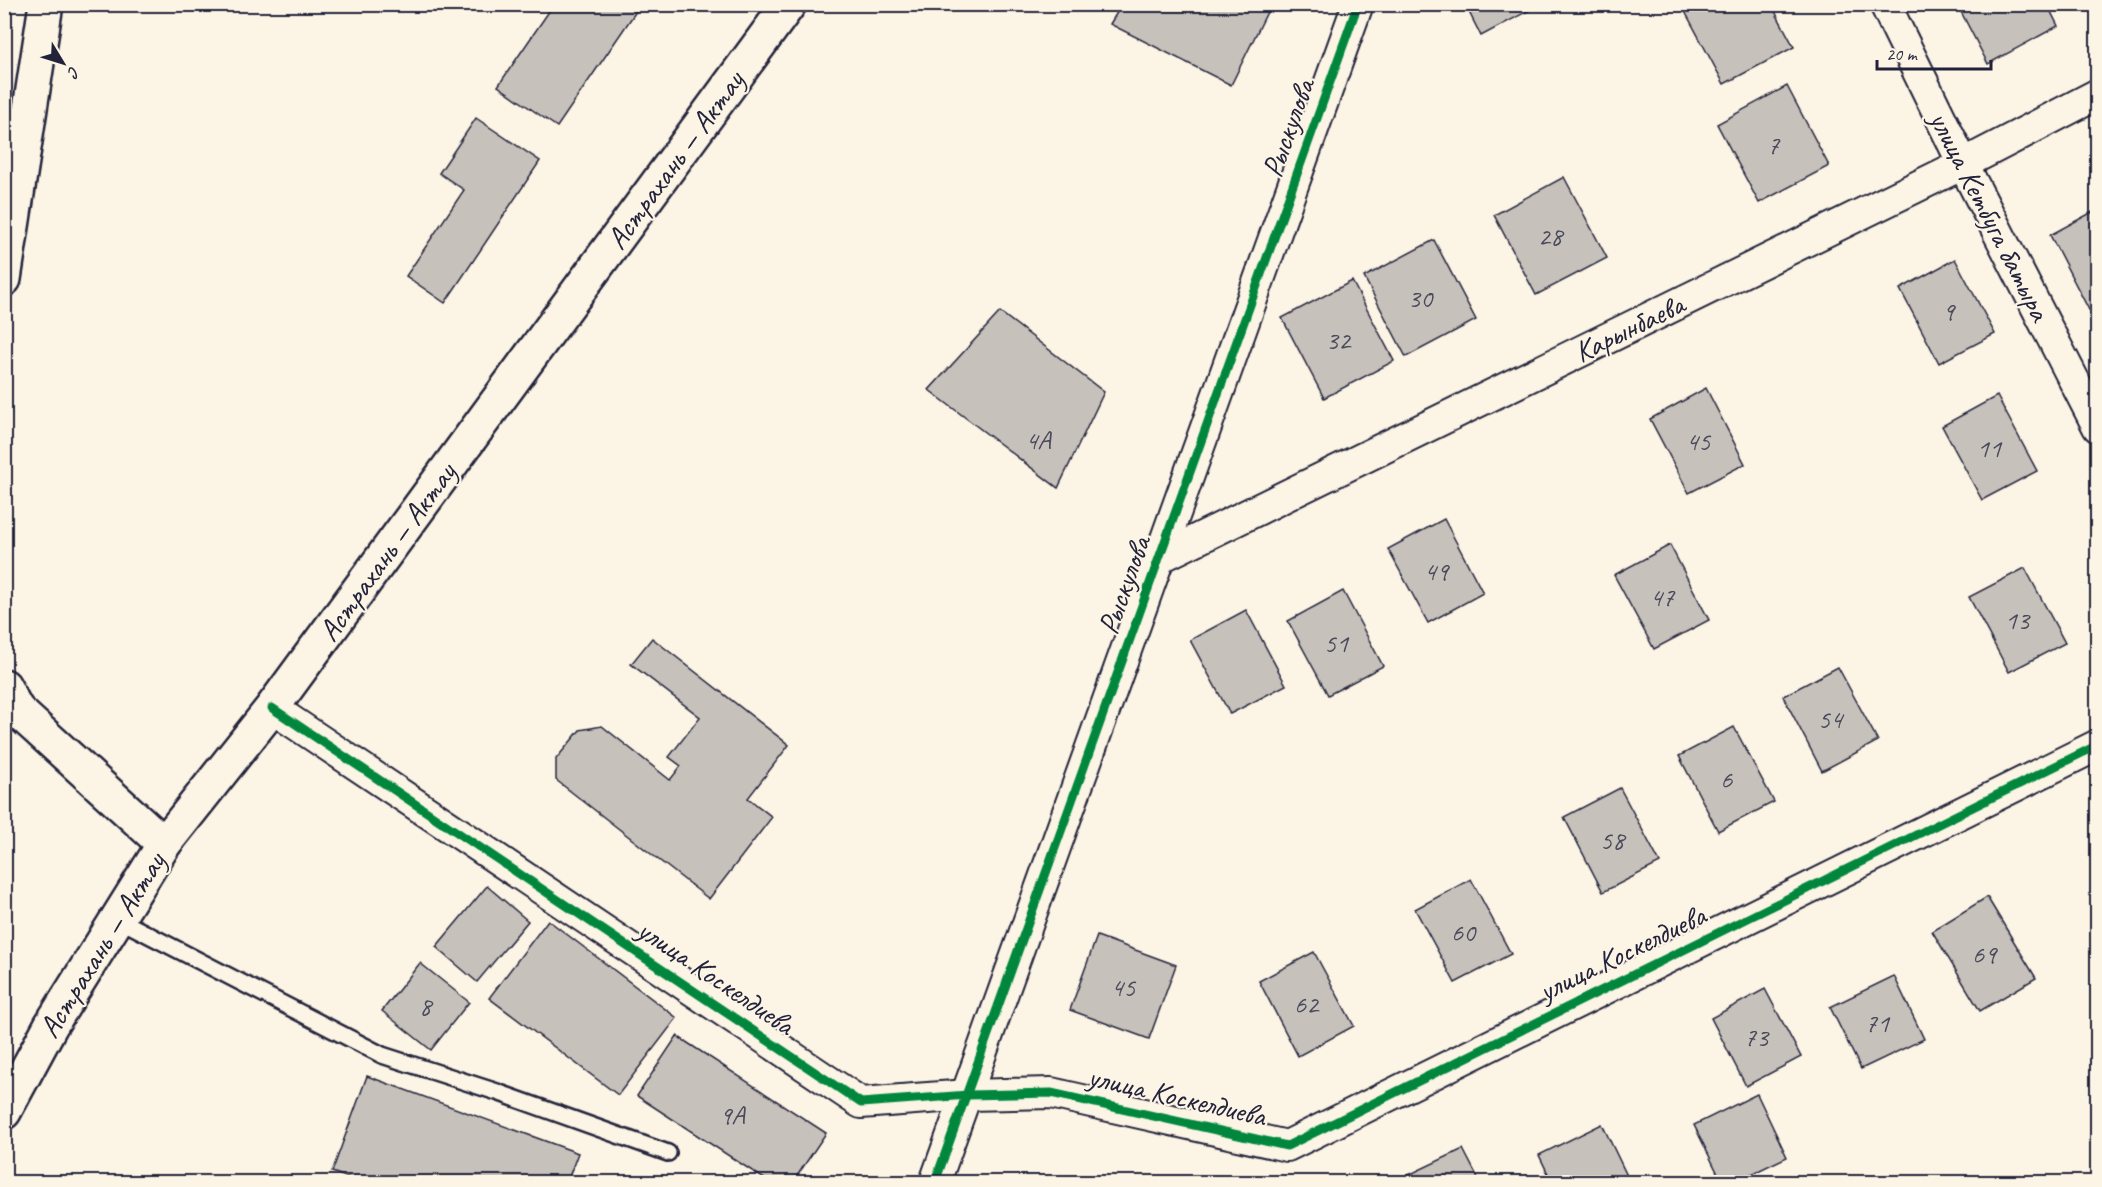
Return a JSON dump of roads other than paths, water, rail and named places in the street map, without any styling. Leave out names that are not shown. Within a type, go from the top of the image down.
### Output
[{"type":"main road","points":[[4,279],[11,185],[46,4]]},
{"type":"main road","name":"Астрахань — Актау","points":[[4,1112],[51,1025],[164,844],[272,708],[789,4]]},
{"type":"main road","points":[[4,686],[17,710],[164,844]]},
{"type":"street","name":"Рыскулова","points":[[935,1182],[1358,4]]},
{"type":"street","name":"улица Кетбуга батыра","points":[[1885,4],[1963,164],[2097,427]]},
{"type":"street","name":"Карынбаева","points":[[1159,558],[1963,164],[2097,94]]},
{"type":"street","name":"улица Коскелдиева","points":[[272,708],[861,1103],[968,1095],[1051,1093],[1287,1146],[2097,745]]},
{"type":"lane","points":[[118,919],[382,1055],[497,1092],[668,1153]]}]
